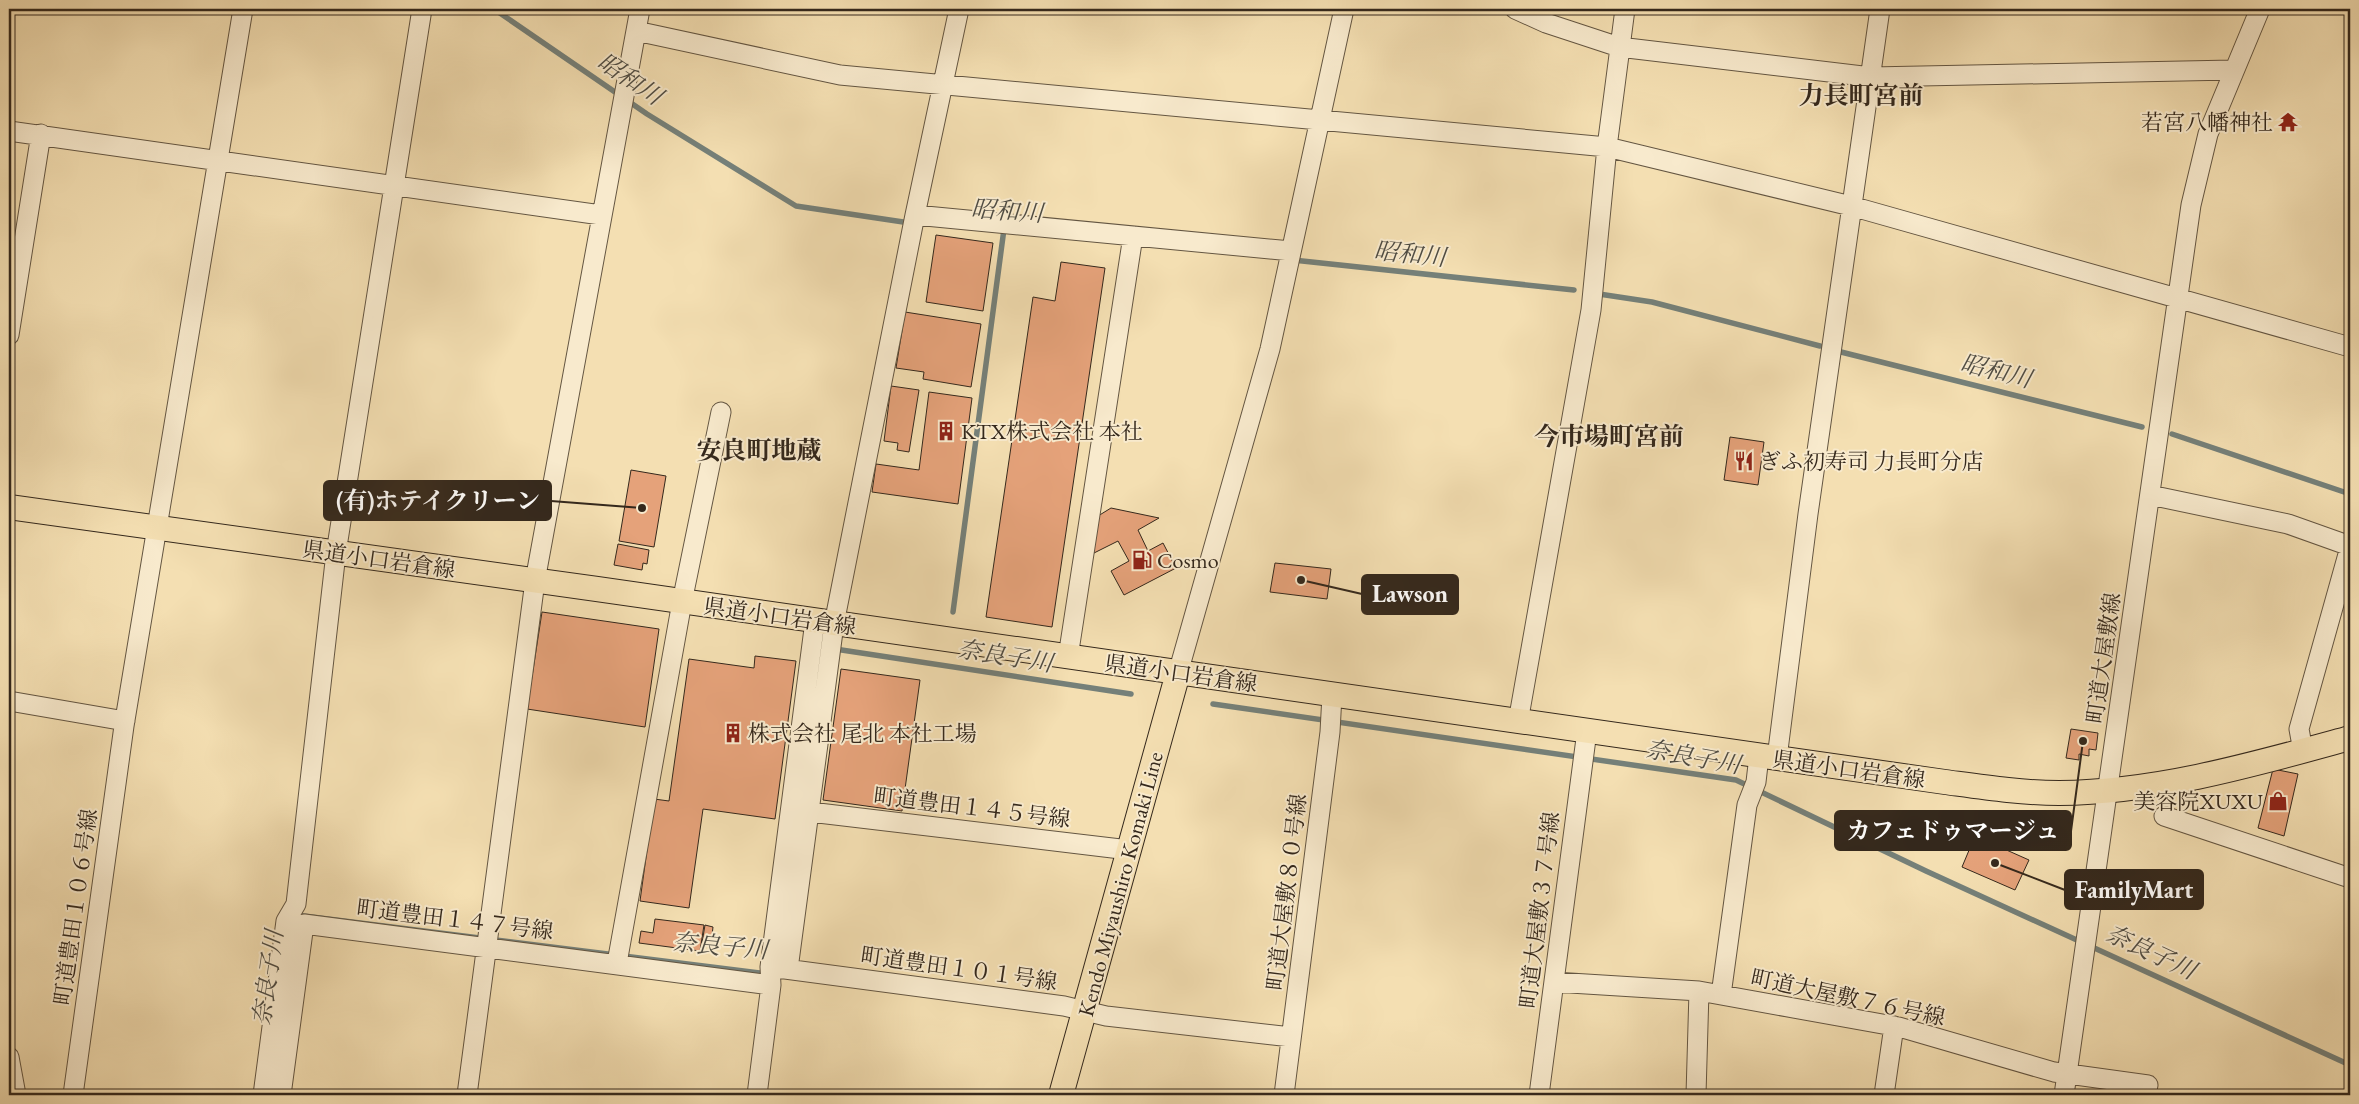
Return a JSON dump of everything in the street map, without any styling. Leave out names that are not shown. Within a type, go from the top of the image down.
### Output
[{"type":"main road","name":"県道小口岩倉線","points":[[9,506],[1068,657],[1181,662],[1332,695],[1952,783],[2032,792],[2108,790],[2208,776],[2350,739]]},
{"type":"main road","name":"Kendo Miyaushiro Komaki Line","points":[[1061,1095],[1181,662]]},
{"type":"street","name":"町道豊田１０６号線","points":[[73,1095],[124,723],[243,9]]},
{"type":"street","points":[[263,1095],[296,904],[336,553],[422,9]]},
{"type":"street","points":[[467,1095],[535,581],[640,9]]},
{"type":"street","points":[[756,1095],[776,974],[824,623],[944,86],[959,9]]},
{"type":"street","points":[[1181,662],[1270,349],[1344,9]]},
{"type":"street","points":[[1515,9],[1546,23],[1619,47],[1871,77],[2233,70]]},
{"type":"street","points":[[1518,722],[1591,310],[1607,147],[1625,9]]},
{"type":"street","points":[[1721,995],[1747,805],[1768,757],[1787,669],[1880,9]]},
{"type":"street","name":"町道大屋敷線","points":[[2064,1095],[2177,297],[2200,161],[2208,134],[2233,70],[2260,9]]},
{"type":"street","points":[[636,31],[840,75],[1320,122],[1607,147],[1851,206],[2350,347]]},
{"type":"street","points":[[9,131],[394,184],[601,215]]},
{"type":"street","points":[[9,335],[41,134]]},
{"type":"street","points":[[914,222],[1290,258]]},
{"type":"street","points":[[1068,657],[1132,242]]},
{"type":"street","points":[[617,963],[682,602],[720,412]]},
{"type":"street","points":[[2150,495],[2288,524],[2350,546],[2299,729],[2303,751]]},
{"type":"street","points":[[776,974],[810,812],[824,623]]},
{"type":"street","name":"町道大屋敷８０号線","points":[[1284,1095],[1330,732],[1332,695]]},
{"type":"street","points":[[9,701],[124,723]]},
{"type":"street","name":"町道大屋敷３７号線","points":[[1539,1095],[1587,731]]},
{"type":"street","name":"町道豊田１４５号線","points":[[810,812],[1129,850]]},
{"type":"street","points":[[2164,816],[2350,878]]},
{"type":"street","points":[[281,1095],[293,920]]},
{"type":"street","name":"町道豊田１４７号線","points":[[293,920],[488,941],[617,963],[776,974]]},
{"type":"street","name":"町道豊田１０１号線","points":[[776,974],[1064,1006],[1106,1016],[1291,1038]]},
{"type":"street","name":"町道大屋敷７６号線","points":[[1554,982],[1699,991],[1894,1026],[2054,1072],[2148,1085],[2146,1095]]},
{"type":"street","points":[[1696,1095],[1699,991]]},
{"type":"street","points":[[1884,1095],[1894,1026]]},
{"type":"street","points":[[9,1058],[16,1095]]},
{"type":"building","points":[[936,235],[993,243],[983,311],[926,302]]},
{"type":"building","points":[[1061,262],[1105,268],[1052,627],[986,617],[1033,297],[1055,301]]},
{"type":"building","points":[[905,312],[981,324],[971,387],[923,379],[924,372],[896,368]]},
{"type":"building","points":[[891,386],[919,390],[909,452],[897,450],[898,443],[884,441]]},
{"type":"building","name":"KTX株式会社 本社","points":[[929,392],[972,398],[958,504],[872,492],[876,464],[919,470]]},
{"type":"building","name":"ぎふ初寿司 力長町分店","points":[[1730,437],[1764,442],[1758,485],[1724,480]]},
{"type":"building","points":[[631,470],[666,476],[654,547],[619,541]]},
{"type":"building","points":[[1111,508],[1159,518],[1138,530],[1148,551],[1163,543],[1176,568],[1124,595],[1111,571],[1129,561],[1118,541],[1092,554],[1098,516]]},
{"type":"building","points":[[618,544],[649,550],[647,564],[643,563],[642,570],[614,565]]},
{"type":"building","points":[[1275,563],[1331,569],[1327,599],[1270,592]]},
{"type":"building","points":[[542,612],[659,629],[645,727],[527,709]]},
{"type":"building","name":"株式会社 尾北 本社工場","points":[[755,656],[796,661],[775,819],[703,809],[689,908],[640,901],[654,799],[669,801],[689,659],[754,668]]},
{"type":"building","points":[[841,669],[920,680],[902,811],[823,800]]},
{"type":"building","points":[[2071,729],[2098,733],[2096,750],[2089,749],[2089,756],[2079,754],[2079,760],[2066,758]]},
{"type":"building","name":"美容院XUXU","points":[[2273,769],[2298,774],[2284,836],[2258,828]]},
{"type":"building","points":[[1975,836],[2029,860],[2015,890],[1962,867]]},
{"type":"building","points":[[655,919],[704,925],[700,951],[639,943],[641,931],[653,933]]},
{"type":"building","points":[[705,925],[713,927],[711,944],[702,943]]},
{"type":"waterway","name":"昭和川","points":[[494,9],[647,114],[796,206],[910,223]]},
{"type":"waterway","points":[[953,612],[1004,229]]},
{"type":"waterway","name":"昭和川","points":[[1293,260],[1574,290]]},
{"type":"waterway","name":"昭和川","points":[[1599,294],[1652,302],[1820,346]]},
{"type":"waterway","name":"昭和川","points":[[1841,352],[2142,427]]},
{"type":"waterway","name":"昭和川","points":[[2172,434],[2350,494]]},
{"type":"waterway","name":"奈良子川","points":[[835,649],[1131,694]]},
{"type":"waterway","name":"奈良子川","points":[[1213,704],[1736,780],[1926,871],[2350,1065]]},
{"type":"waterway","name":"奈良子川","points":[[296,915],[768,974]]},
{"type":"place","name":"若宮八幡神社","points":[[2288,122]]},
{"type":"place","name":"KTX株式会社 本社","points":[[946,431]]},
{"type":"place","name":"ぎふ初寿司 力長町分店","points":[[1744,461]]},
{"type":"place","name":"(有)ホテイクリーン","points":[[642,508]]},
{"type":"place","name":"Cosmo","points":[[1142,560]]},
{"type":"place","name":"Lawson","points":[[1301,580]]},
{"type":"place","name":"株式会社 尾北 本社工場","points":[[733,733]]},
{"type":"place","name":"カフェドゥマージュ","points":[[2083,741]]},
{"type":"place","name":"美容院XUXU","points":[[2278,801]]},
{"type":"place","name":"FamilyMart","points":[[1995,863]]},
{"type":"district","name":"力長町宮前","points":[[1861,95]]},
{"type":"district","name":"今市場町宮前","points":[[1609,436]]},
{"type":"district","name":"安良町地蔵","points":[[759,450]]}]
